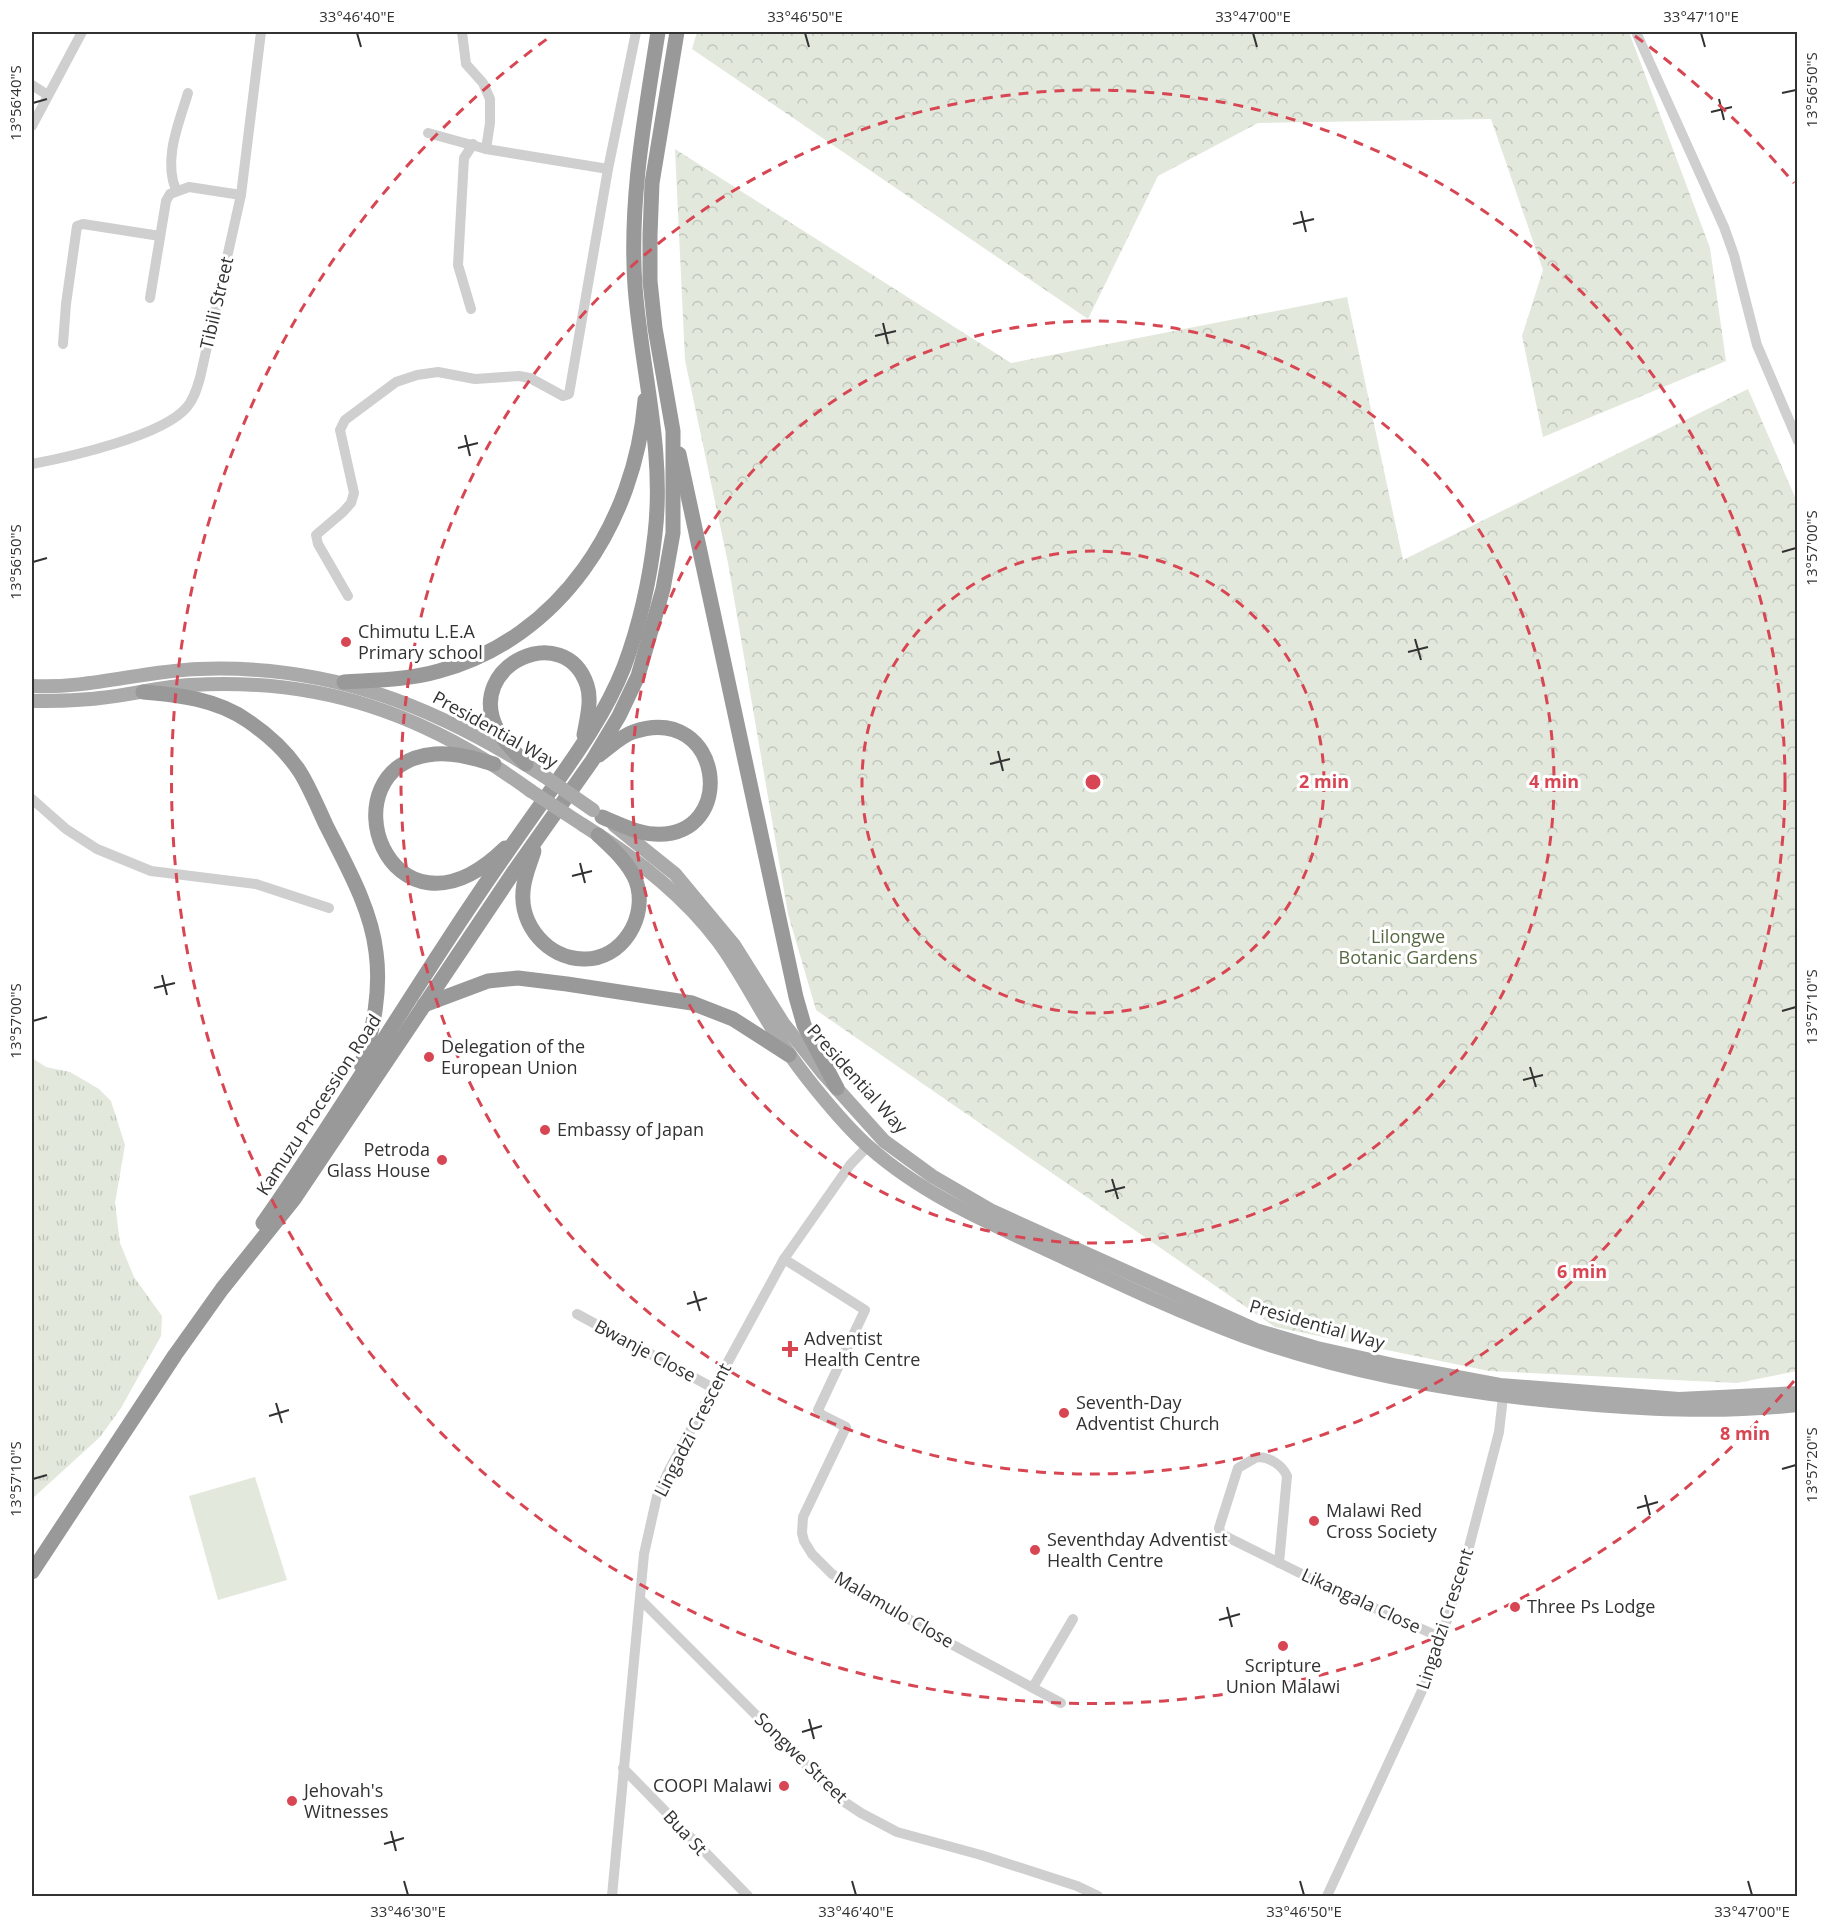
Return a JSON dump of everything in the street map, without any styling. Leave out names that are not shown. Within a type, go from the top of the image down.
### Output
[{"type":"highway","points":[[494,764],[456,754],[435,754],[418,758],[402,766],[388,778],[378,794],[375,809],[377,837],[396,867],[409,877],[426,883],[443,884],[462,879],[482,867],[522,832],[582,747],[623,669],[648,585],[656,530],[659,473],[638,330],[634,224],[636,179],[658,32]]},
{"type":"highway","points":[[676,32],[652,183],[650,281],[655,328],[673,431],[689,490],[796,997],[815,1048],[837,1088]]},
{"type":"highway","points":[[344,682],[395,679],[439,671],[481,655],[518,635],[556,602],[588,566],[612,527],[628,488],[642,430],[646,376]]},
{"type":"highway","points":[[592,761],[619,716],[638,676],[663,589],[673,533],[673,431]]},
{"type":"highway","points":[[526,764],[505,742],[492,717],[493,688],[499,676],[511,663],[521,657],[536,653],[553,653],[565,658],[584,677],[588,686],[589,706],[582,747]]},
{"type":"highway","points":[[143,692],[183,696],[227,710],[246,720],[275,743],[300,772],[362,900],[376,952],[376,993],[369,1044],[352,1090]]},
{"type":"highway","points":[[592,761],[630,732],[649,727],[665,728],[680,731],[694,741],[705,755],[711,770],[708,802],[700,815],[686,828],[670,833],[654,834],[631,830],[597,813]]},
{"type":"highway","name":"Kamuzu Procession Road","points":[[32,1572],[175,1355],[218,1295],[294,1198],[592,761]]},
{"type":"highway","name":"Kamuzu Procession Road","points":[[218,1295],[232,1268],[522,832]]},
{"type":"highway","points":[[537,839],[523,891],[527,920],[541,941],[554,951],[583,960],[594,958],[617,946],[632,929],[639,909],[635,879],[617,854],[598,834]]},
{"type":"highway","points":[[424,1005],[488,981],[518,978],[567,984],[692,1003],[733,1019],[789,1055]]},
{"type":"main road","name":"Presidential Way","points":[[32,686],[56,687],[197,669],[238,669],[287,672],[344,682],[424,710],[526,764],[597,813],[675,874],[734,945],[783,1023],[884,1141],[932,1176],[992,1211],[1256,1330],[1317,1348],[1500,1385],[1678,1399],[1797,1393]]},
{"type":"main road","name":"Presidential Way","points":[[99,699],[189,685],[232,684],[290,687],[348,699],[419,723],[458,742],[639,862],[688,907],[718,940],[789,1055],[868,1146],[922,1187],[971,1214],[1094,1272],[1242,1335],[1350,1367],[1457,1390],[1503,1397],[1682,1412],[1797,1405]]},
{"type":"main road","points":[[32,701],[99,699]]},
{"type":"main road","points":[[32,707],[99,699]]},
{"type":"street","points":[[32,126],[46,94],[82,32]]},
{"type":"street","name":"Tibili Street","points":[[32,464],[131,437],[161,425],[187,407],[200,378],[241,195],[261,32]]},
{"type":"street","points":[[462,32],[466,64],[483,83],[490,99],[490,123],[486,149]]},
{"type":"street","points":[[348,596],[318,544],[316,535],[343,512],[351,503],[354,493],[340,442],[340,430],[345,420],[396,382],[417,375],[438,372],[475,379],[530,378],[563,396],[569,394],[608,169],[636,32]]},
{"type":"street","points":[[1636,32],[1724,227],[1734,255],[1757,345],[1797,441]]},
{"type":"street","points":[[32,85],[46,94]]},
{"type":"street","points":[[176,190],[172,175],[174,136],[188,93]]},
{"type":"street","points":[[428,133],[486,149],[608,169]]},
{"type":"street","points":[[471,309],[458,265],[464,158],[473,144]]},
{"type":"street","points":[[150,298],[167,197],[176,190],[189,187],[241,195]]},
{"type":"street","points":[[63,344],[77,226],[83,224],[160,236]]},
{"type":"street","points":[[32,799],[66,829],[97,849],[151,871],[256,884],[328,908]]},
{"type":"street","name":"Lingadzi Crescent","points":[[612,1896],[644,1554],[657,1496],[784,1259],[850,1165],[868,1146]]},
{"type":"street","name":"Malamulo Close","points":[[784,1259],[865,1310],[818,1410],[822,1415],[846,1427],[803,1517],[804,1540],[816,1560],[832,1574],[952,1645],[1061,1703]]},
{"type":"street","name":"Bwanje Close","points":[[577,1314],[714,1388]]},
{"type":"street","name":"Lingadzi Crescent","points":[[1328,1896],[1383,1781],[1443,1638],[1496,1444],[1503,1397]]},
{"type":"street","name":"Likangala Close","points":[[1279,1563],[1287,1476],[1284,1469],[1273,1461],[1257,1457],[1238,1468],[1219,1531],[1228,1540],[1443,1638]]},
{"type":"street","name":"Songwe Street","points":[[640,1599],[840,1799],[861,1813],[897,1832],[981,1855],[1077,1886],[1098,1896]]},
{"type":"street","points":[[1032,1687],[1073,1619]]},
{"type":"street","name":"Bua St","points":[[623,1768],[748,1896]]},
{"type":"green space","points":[[697,32],[1629,32],[1710,248],[1726,361],[1543,437],[1522,336],[1543,270],[1491,119],[1258,123],[1158,176],[1088,319],[692,49]]},
{"type":"green space","name":"Lilongwe Botanic Gardens","points":[[675,149],[1011,363],[1347,297],[1403,560],[1748,389],[1798,504],[1797,1371],[1737,1383],[1489,1371],[1275,1327],[816,1010],[788,914],[728,563],[685,360]]},
{"type":"green space","points":[[32,1058],[46,1067],[70,1072],[99,1089],[111,1101],[125,1145],[115,1203],[120,1243],[134,1277],[162,1316],[161,1336],[121,1408],[100,1437],[32,1499]]},
{"type":"green space","points":[[255,1477],[287,1580],[218,1600],[189,1496]]},
{"type":"place","name":"Chimutu L.E.A Primary school","points":[[346,642]]},
{"type":"place","name":"Delegation of the European Union","points":[[429,1057]]},
{"type":"place","name":"Embassy of Japan","points":[[545,1130]]},
{"type":"place","name":"Petroda Glass House","points":[[442,1160]]},
{"type":"place","name":"Adventist Health Centre","points":[[790,1349]]},
{"type":"place","name":"Seventh-Day Adventist Church","points":[[1064,1413]]},
{"type":"place","name":"Malawi Red Cross Society","points":[[1314,1521]]},
{"type":"place","name":"Seventhday Adventist Health Centre","points":[[1035,1550]]},
{"type":"place","name":"Three Ps Lodge","points":[[1515,1607]]},
{"type":"place","name":"Scripture Union Malawi","points":[[1283,1646]]},
{"type":"place","name":"COOPI Malawi","points":[[784,1786]]},
{"type":"place","name":"Jehovah's Witnesses","points":[[292,1801]]}]
